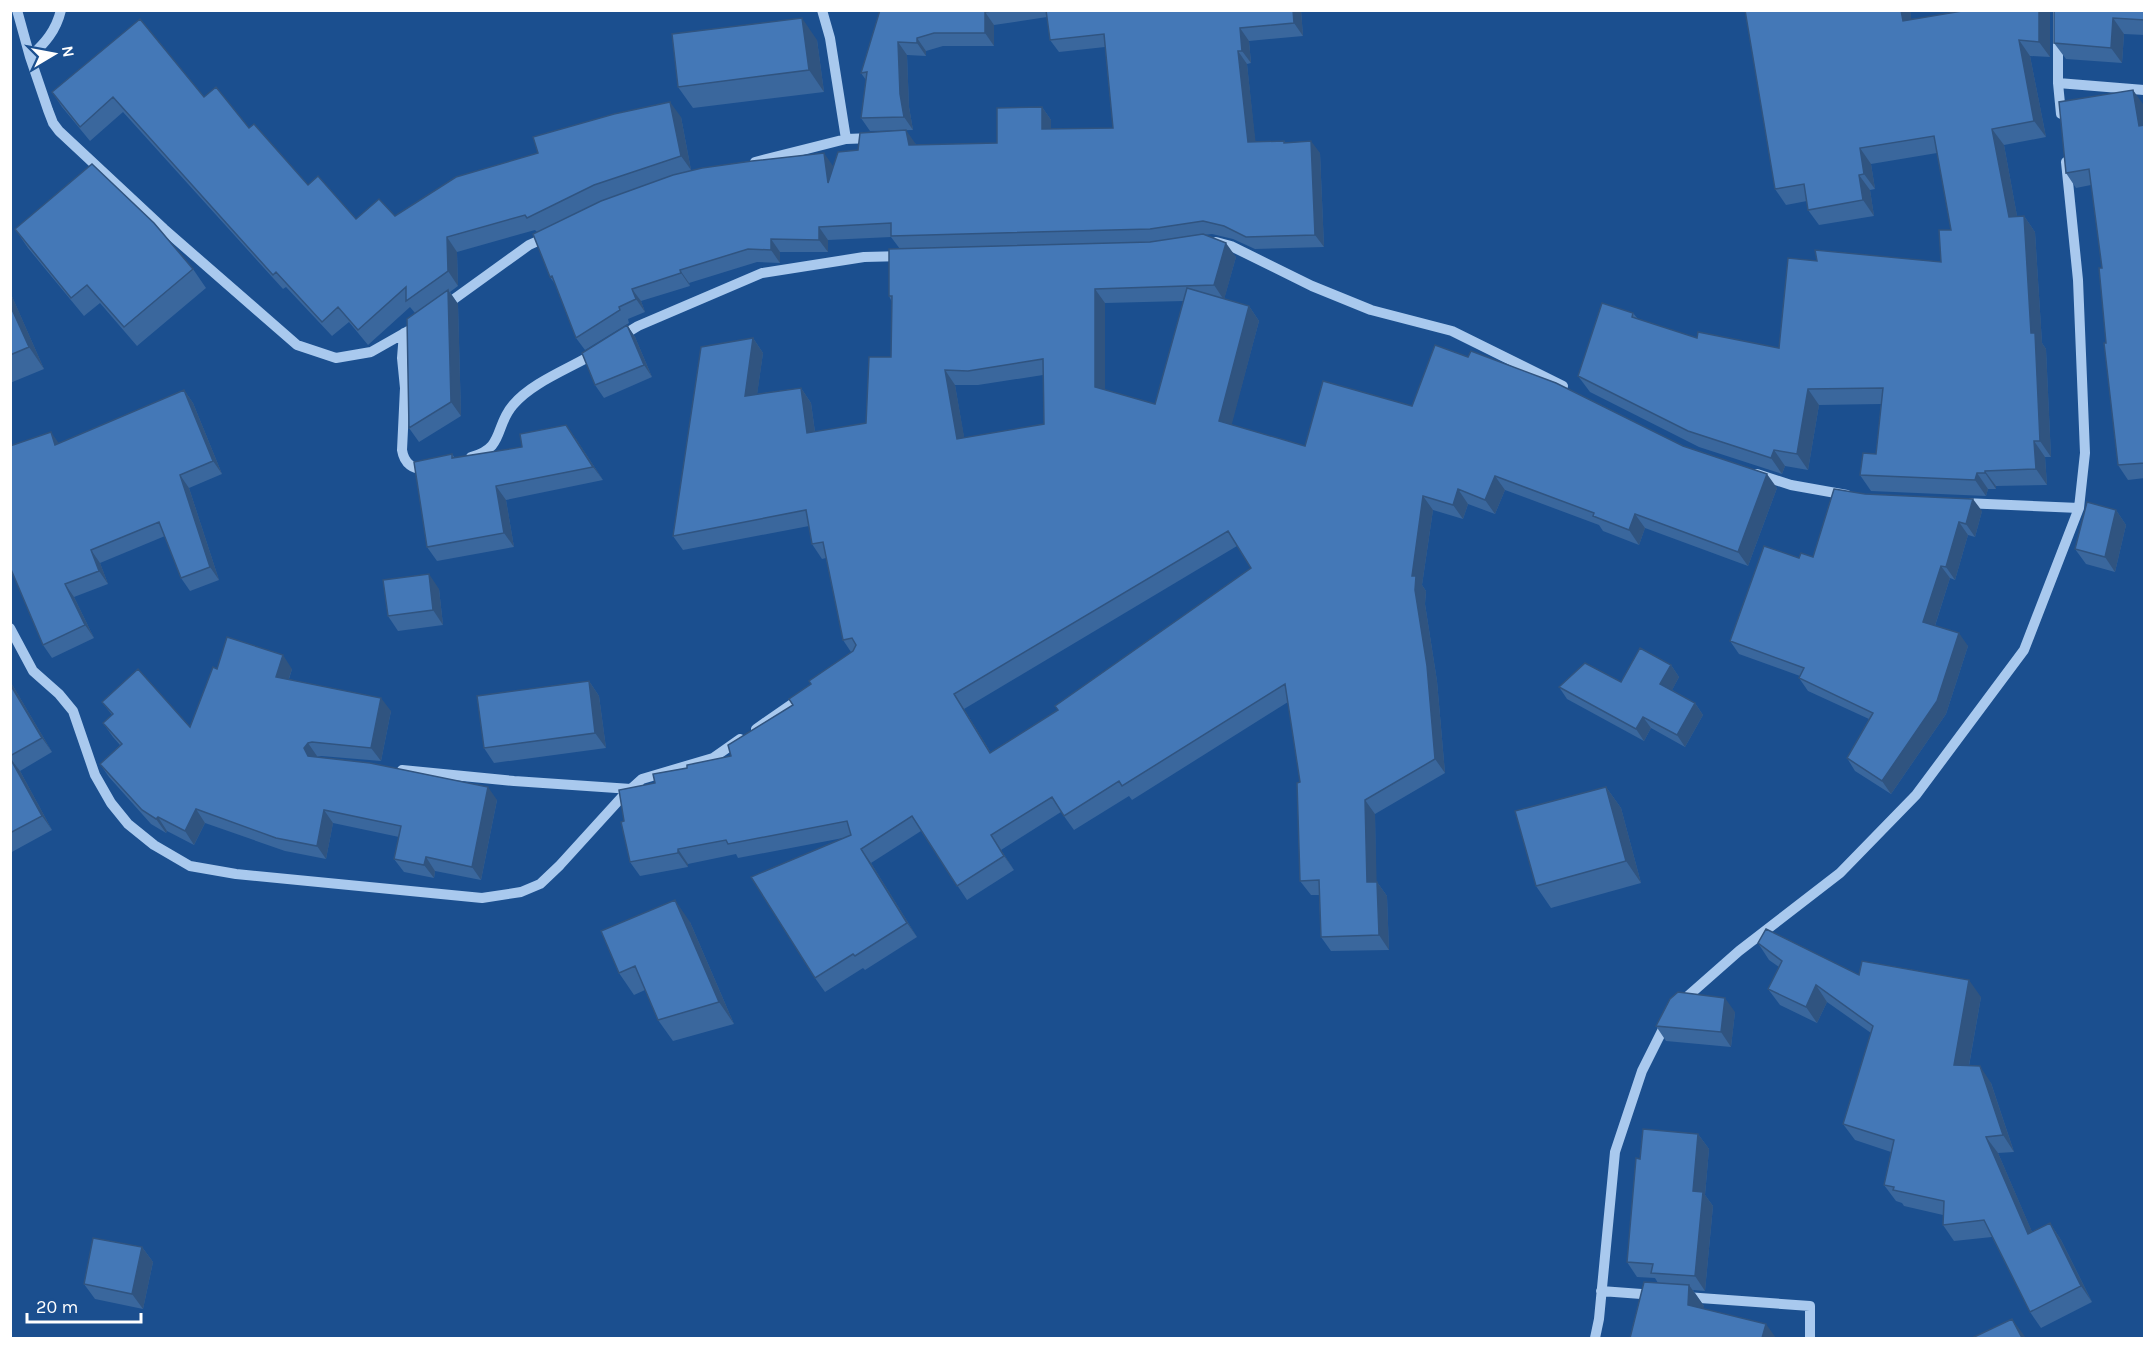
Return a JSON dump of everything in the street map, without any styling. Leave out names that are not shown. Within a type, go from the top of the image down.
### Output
[{"type":"street","points":[[17,10],[30,57],[53,123],[65,138],[93,161],[164,229],[297,345],[336,358],[371,352],[409,330],[402,358],[405,388],[402,432],[404,459],[417,469],[441,464]]},
{"type":"street","points":[[30,57],[46,43],[56,28],[61,10]]},
{"type":"street","points":[[822,10],[830,38],[846,139]]},
{"type":"street","points":[[2058,10],[2058,83],[2063,130]]},
{"type":"street","points":[[2058,83],[2145,90]]},
{"type":"street","points":[[747,164],[846,139],[879,138]]},
{"type":"street","points":[[1595,1338],[1615,1152],[1642,1071],[1674,1009],[1739,951],[1840,873],[1916,795],[2024,650],[2079,508],[2085,453],[2078,280],[2065,153]]},
{"type":"street","points":[[431,315],[529,245],[558,231]]},
{"type":"street","points":[[1202,243],[1213,241],[1231,246],[1312,286],[1371,310],[1452,331],[1569,390]]},
{"type":"street","points":[[459,460],[480,454],[494,445],[512,406],[526,392],[584,360],[638,326],[762,273],[864,257],[911,256]]},
{"type":"street","points":[[1749,471],[1791,485],[1853,496]]},
{"type":"street","points":[[1953,503],[2079,508]]},
{"type":"street","points":[[10,628],[33,671],[59,694],[73,711],[95,775],[111,803],[128,824],[154,845],[190,866],[236,874],[482,898],[521,892],[540,884],[642,780],[713,758],[814,689]]},
{"type":"street","points":[[389,769],[631,789]]},
{"type":"street","points":[[1601,1291],[1810,1306],[1810,1338]]},
{"type":"building","points":[[880,10],[997,10],[985,12],[985,33],[934,33],[917,38],[917,43],[898,42],[900,94],[904,117],[861,118],[867,72],[861,73]]},
{"type":"building","points":[[1046,10],[1293,10],[1294,23],[1240,28],[1242,51],[1238,51],[1248,142],[1311,141],[1315,235],[1246,237],[1224,226],[1203,221],[1150,229],[891,236],[891,223],[819,227],[819,240],[771,239],[771,250],[748,249],[680,270],[681,273],[632,289],[636,299],[619,307],[620,310],[576,338],[533,234],[601,201],[673,175],[702,168],[824,153],[828,183],[838,152],[858,150],[860,133],[906,130],[909,145],[997,143],[997,108],[1042,107],[1042,129],[1113,128],[1104,34],[1050,40]]},
{"type":"building","points":[[1745,10],[1901,10],[1903,21],[1968,10],[2039,10],[2039,42],[2019,40],[2034,121],[1992,129],[2009,217],[2024,216],[2031,333],[2035,333],[2040,441],[2034,441],[2036,469],[1985,471],[1985,473],[1977,473],[1975,480],[1860,475],[1863,453],[1876,454],[1883,388],[1808,389],[1797,454],[1774,450],[1771,458],[1688,431],[1578,376],[1602,303],[1633,313],[1632,317],[1697,338],[1698,332],[1779,348],[1788,258],[1817,261],[1815,250],[1941,262],[1939,230],[1951,230],[1934,136],[1860,148],[1864,174],[1859,175],[1863,200],[1808,210],[1804,184],[1775,189]]},
{"type":"building","points":[[2054,10],[2145,10],[2145,20],[2113,18],[2111,48],[2054,43]]},
{"type":"building","points":[[802,18],[809,70],[678,87],[672,34]]},
{"type":"building","points":[[140,19],[204,97],[216,87],[249,128],[254,124],[308,185],[318,176],[356,219],[379,199],[395,216],[456,177],[538,153],[533,137],[614,114],[670,102],[681,156],[594,185],[527,218],[525,215],[447,237],[448,271],[406,301],[406,287],[358,330],[338,307],[322,322],[276,272],[273,275],[113,97],[80,127],[52,92]]},
{"type":"building","points":[[2133,90],[2139,126],[2145,125],[2145,463],[2118,465],[2104,343],[2106,343],[2099,268],[2102,268],[2089,169],[2066,173],[2059,102]]},
{"type":"building","points":[[92,164],[154,223],[193,269],[124,327],[87,285],[71,298],[15,229]]},
{"type":"building","points":[[1203,234],[1226,243],[1214,285],[1095,289],[1095,387],[1155,404],[1187,288],[1249,306],[1219,421],[1305,446],[1323,381],[1412,406],[1435,345],[1468,357],[1471,351],[1556,383],[1683,446],[1767,474],[1738,552],[1635,514],[1629,530],[1593,516],[1594,513],[1495,476],[1485,500],[1458,489],[1453,505],[1423,496],[1412,576],[1416,576],[1415,590],[1427,666],[1435,759],[1365,800],[1367,882],[1377,882],[1379,935],[1321,937],[1319,880],[1300,881],[1297,783],[1300,782],[1285,684],[1122,786],[1119,781],[1064,816],[1052,797],[991,835],[1004,856],[957,886],[912,816],[861,849],[907,923],[815,978],[751,877],[851,835],[847,821],[728,844],[726,840],[678,849],[678,853],[630,862],[621,822],[624,821],[619,790],[655,783],[653,774],[731,756],[728,745],[793,705],[789,699],[811,684],[809,681],[853,651],[856,645],[852,638],[843,640],[823,542],[812,544],[806,510],[673,536],[701,347],[753,338],[745,396],[801,388],[807,433],[866,423],[869,357],[891,357],[892,296],[889,296],[889,249],[1150,242]],"holes":[[[1043,359],[1044,424],[957,439],[945,370],[968,371]],[[1228,531],[1251,568],[1055,706],[1058,710],[990,753],[954,694]]]},
{"type":"building","points":[[448,290],[451,402],[409,428],[407,319]]},
{"type":"building","points":[[10,305],[29,347],[10,355]]},
{"type":"building","points":[[627,325],[644,365],[595,385],[582,353]]},
{"type":"building","points":[[184,390],[213,461],[180,475],[210,567],[181,578],[159,522],[91,550],[99,571],[65,584],[85,625],[43,645],[10,567],[10,446],[51,432],[55,445]]},
{"type":"building","points":[[566,425],[593,467],[496,486],[504,533],[427,547],[414,462],[452,454],[452,458],[522,447],[520,434]]},
{"type":"building","points":[[1834,489],[1865,494],[1973,499],[1966,524],[1959,522],[1946,567],[1941,566],[1923,622],[1959,633],[1937,701],[1882,781],[1847,758],[1873,713],[1799,678],[1804,668],[1730,641],[1764,546],[1799,558],[1801,553],[1813,557]]},
{"type":"building","points":[[2087,502],[2116,510],[2105,557],[2075,549]]},
{"type":"building","points":[[429,574],[433,610],[388,616],[383,580]]},
{"type":"building","points":[[227,637],[283,655],[276,677],[381,698],[371,748],[312,742],[304,748],[308,756],[370,763],[488,787],[472,867],[426,857],[424,865],[394,859],[401,826],[324,810],[317,846],[276,838],[196,809],[185,831],[158,817],[156,819],[142,810],[100,764],[122,744],[103,723],[113,714],[102,702],[138,669],[190,727],[213,667],[217,669]]},
{"type":"building","points":[[1640,648],[1671,665],[1660,684],[1695,703],[1677,735],[1643,717],[1636,729],[1559,687],[1585,663],[1621,682]]},
{"type":"building","points":[[589,681],[595,733],[484,748],[477,696]]},
{"type":"building","points":[[10,684],[42,738],[10,756]]},
{"type":"building","points":[[10,758],[42,816],[10,833]]},
{"type":"building","points":[[1606,787],[1626,861],[1536,886],[1515,811]]},
{"type":"building","points":[[675,900],[719,1002],[658,1020],[635,966],[619,973],[601,931]]},
{"type":"building","points":[[1766,929],[1859,975],[1862,961],[1969,980],[1954,1065],[1980,1066],[2003,1135],[1986,1137],[2028,1234],[2050,1223],[2081,1286],[2030,1312],[1984,1220],[1943,1225],[1944,1201],[1893,1190],[1894,1187],[1884,1185],[1894,1140],[1843,1124],[1873,1026],[1816,985],[1806,1007],[1768,989],[1782,961],[1758,943]]},
{"type":"building","points":[[1678,992],[1725,998],[1721,1032],[1656,1026],[1670,999]]},
{"type":"building","points":[[1643,1129],[1698,1134],[1693,1191],[1703,1192],[1695,1276],[1651,1273],[1653,1264],[1627,1262],[1636,1158],[1640,1159]]},
{"type":"building","points":[[93,1238],[142,1247],[132,1294],[84,1284]]},
{"type":"building","points":[[1644,1282],[1689,1285],[1688,1305],[1766,1324],[1762,1338],[1630,1338]]},
{"type":"building","points":[[2012,1319],[2022,1338],[1972,1338]]}]
